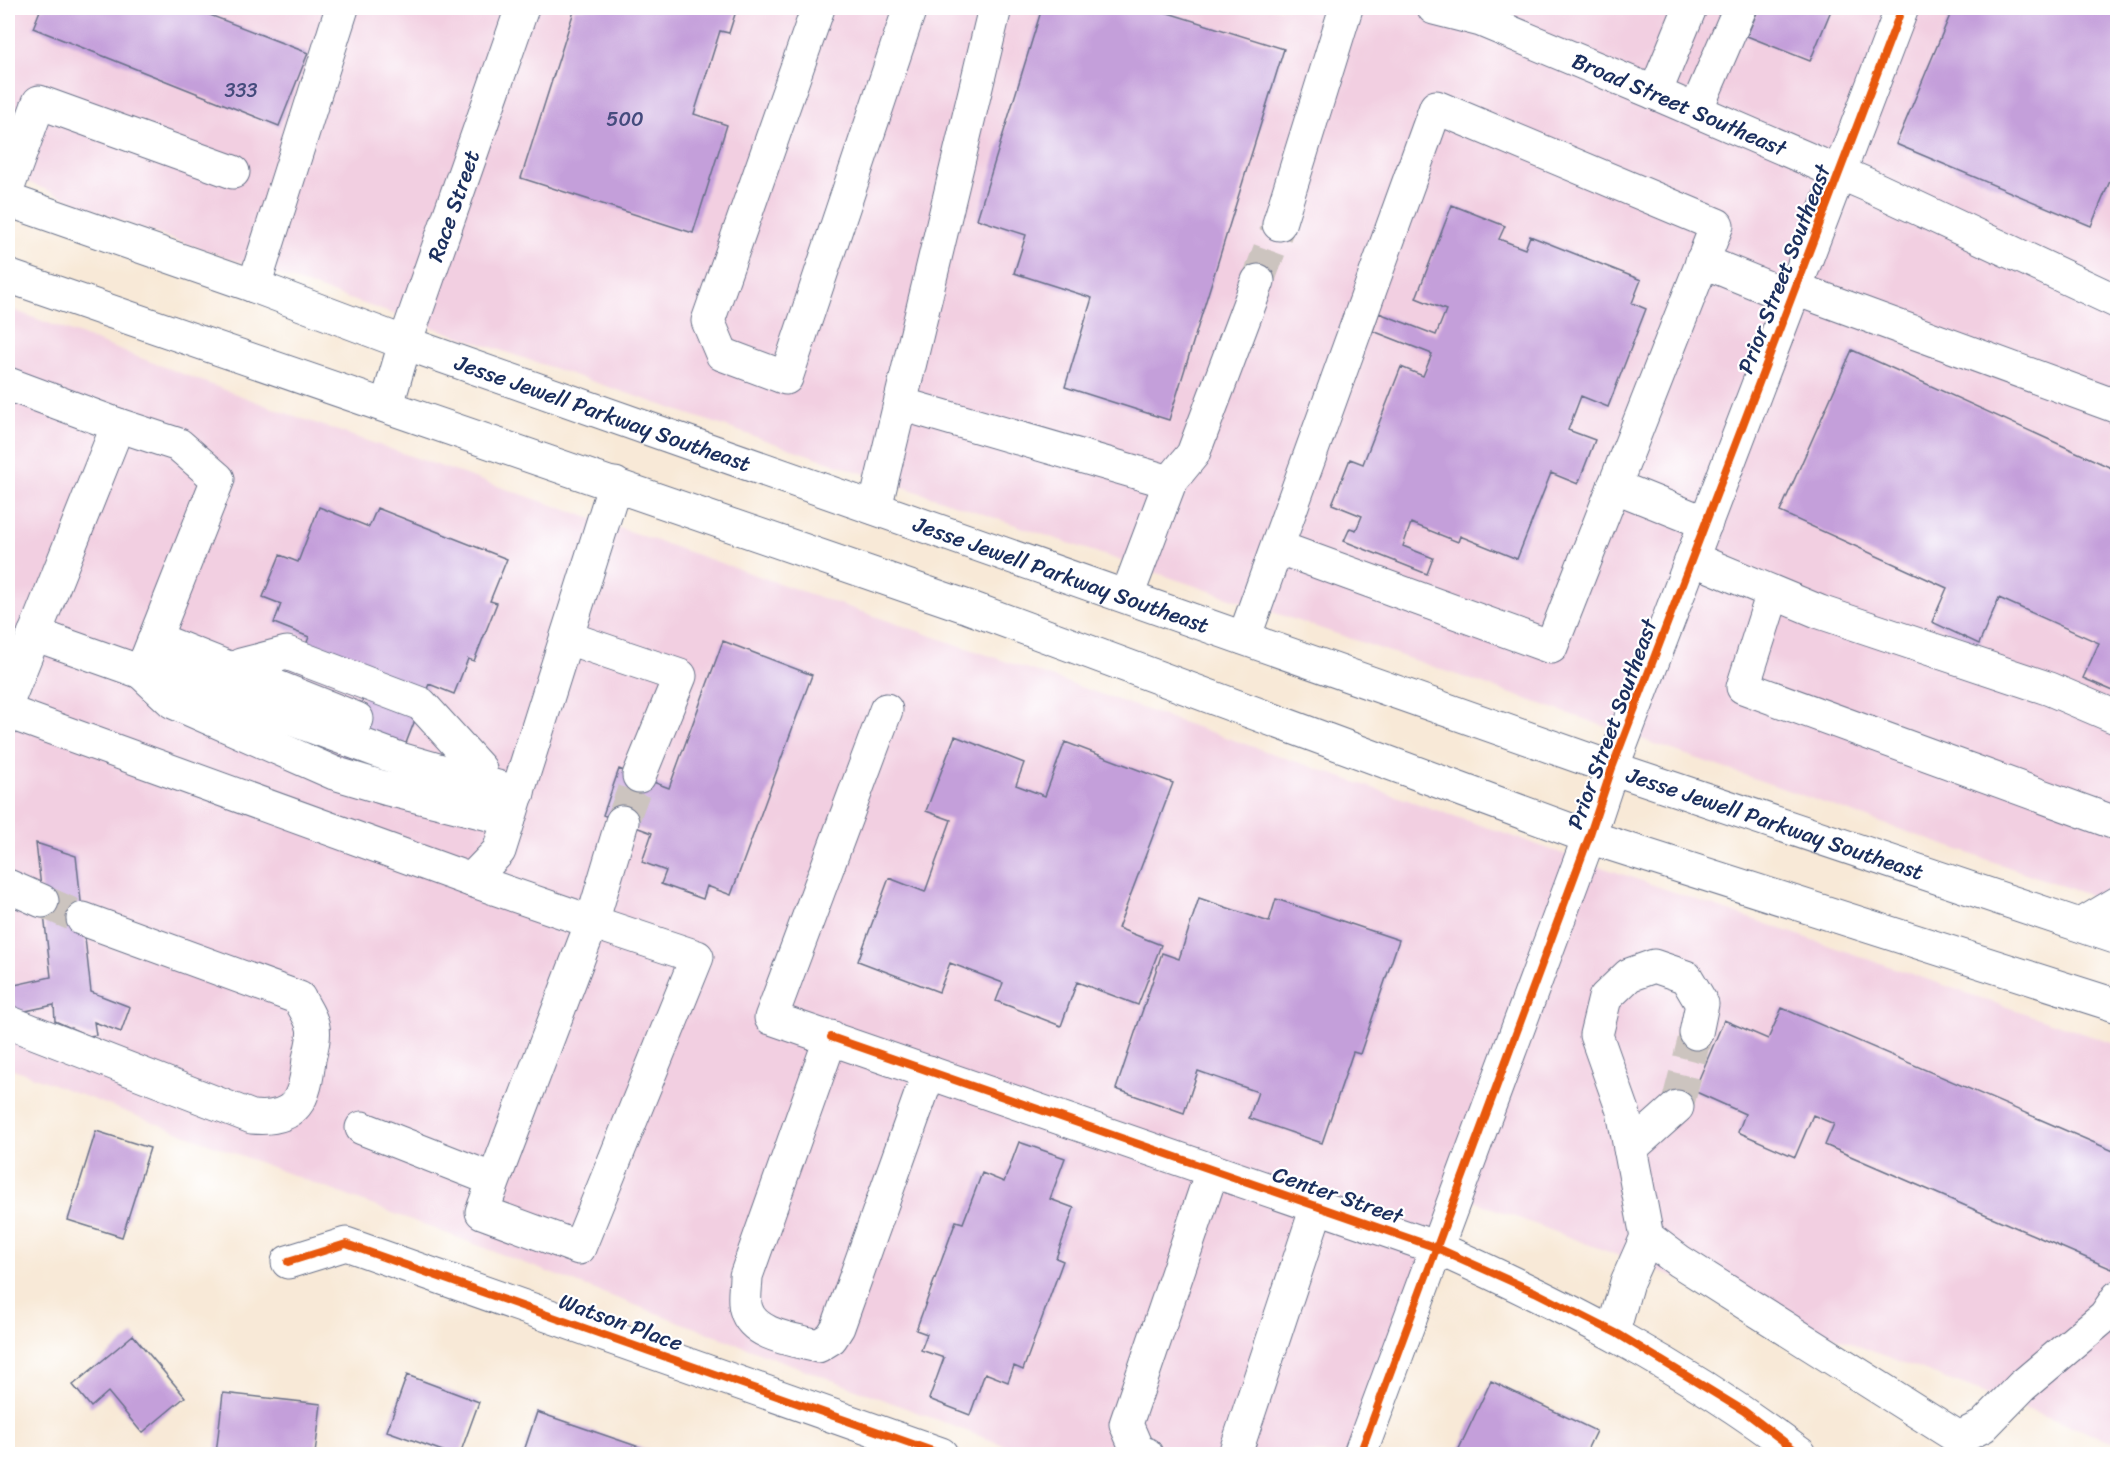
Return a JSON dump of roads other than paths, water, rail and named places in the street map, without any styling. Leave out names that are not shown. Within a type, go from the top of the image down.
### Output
[{"type":"street","points":[[254,286],[342,8]]},
{"type":"street","name":"Race Street","points":[[387,405],[405,343],[522,8]]},
{"type":"street","points":[[818,8],[708,321],[722,354],[786,378],[910,8]]},
{"type":"street","points":[[875,508],[995,8]]},
{"type":"street","points":[[1279,224],[1346,8]]},
{"type":"street","name":"Broad Street Southeast","points":[[1434,8],[1483,14],[1655,93],[1839,173],[2118,302]]},
{"type":"street","points":[[1655,93],[1690,8]]},
{"type":"street","points":[[1695,110],[1740,8]]},
{"type":"street","name":"Prior Street Southeast","points":[[1360,1455],[1589,837],[1612,768],[1902,8]]},
{"type":"street","points":[[8,188],[39,102],[233,172]]},
{"type":"street","points":[[1244,638],[1436,107],[1717,225],[1551,647],[1277,547]]},
{"type":"street","name":"Jesse Jewell Parkway Southeast","points":[[8,200],[254,286],[405,343],[1612,768],[2118,938]]},
{"type":"street","points":[[1702,261],[2118,407]]},
{"type":"street","points":[[8,276],[968,607],[1589,837],[2118,1006]]},
{"type":"street","points":[[1127,597],[1170,482],[1193,454],[1258,280]]},
{"type":"street","points":[[8,384],[117,425],[179,445],[218,479],[148,656]]},
{"type":"street","points":[[901,404],[1170,482]]},
{"type":"street","points":[[8,700],[117,425]]},
{"type":"street","points":[[471,880],[499,851],[615,484]]},
{"type":"street","points":[[1614,486],[1706,523]]},
{"type":"street","points":[[1693,559],[1820,612],[2050,689],[2118,718]]},
{"type":"street","points":[[1773,593],[1743,687],[2118,824]]},
{"type":"street","points":[[34,634],[148,656],[226,663],[470,765],[515,800]]},
{"type":"street","points":[[568,638],[680,676],[639,776]]},
{"type":"street","points":[[148,656],[173,702],[334,772],[388,789],[515,800]]},
{"type":"street","name":"Center Street","points":[[886,710],[771,1018],[1437,1248],[1535,1292],[1613,1332],[1744,1411],[1800,1455]]},
{"type":"street","points":[[8,712],[471,880],[592,922],[697,957],[579,1248],[482,1212],[592,922],[622,822]]},
{"type":"street","points":[[8,886],[42,901]]},
{"type":"street","points":[[2080,925],[2118,903]]},
{"type":"street","points":[[8,1022],[252,1117],[270,1119],[284,1116],[294,1107],[306,1088],[313,1027],[299,998],[83,919]]},
{"type":"street","points":[[1613,1332],[1627,1282],[1647,1237],[1623,1111],[1596,1035],[1605,998],[1629,975],[1654,966],[1686,977],[1702,1004],[1696,1033]]},
{"type":"street","points":[[831,1037],[746,1276],[746,1310],[758,1327],[777,1335],[818,1346],[831,1338],[838,1328],[929,1072]]},
{"type":"street","points":[[1630,1149],[1677,1107]]},
{"type":"street","points":[[362,1128],[494,1180]]},
{"type":"street","points":[[1146,1455],[1138,1452],[1126,1424],[1212,1171]]},
{"type":"street","points":[[1234,1455],[1317,1207]]},
{"type":"street","points":[[1647,1237],[1960,1446],[2022,1386],[2105,1316],[2118,1297]]},
{"type":"street","name":"Watson Place","points":[[288,1262],[346,1244],[941,1455]]},
{"type":"tunnel","points":[[1258,281],[1279,224]]},
{"type":"tunnel","points":[[622,822],[639,776]]},
{"type":"tunnel","points":[[42,901],[83,919]]},
{"type":"tunnel","points":[[1677,1107],[1696,1033]]}]
